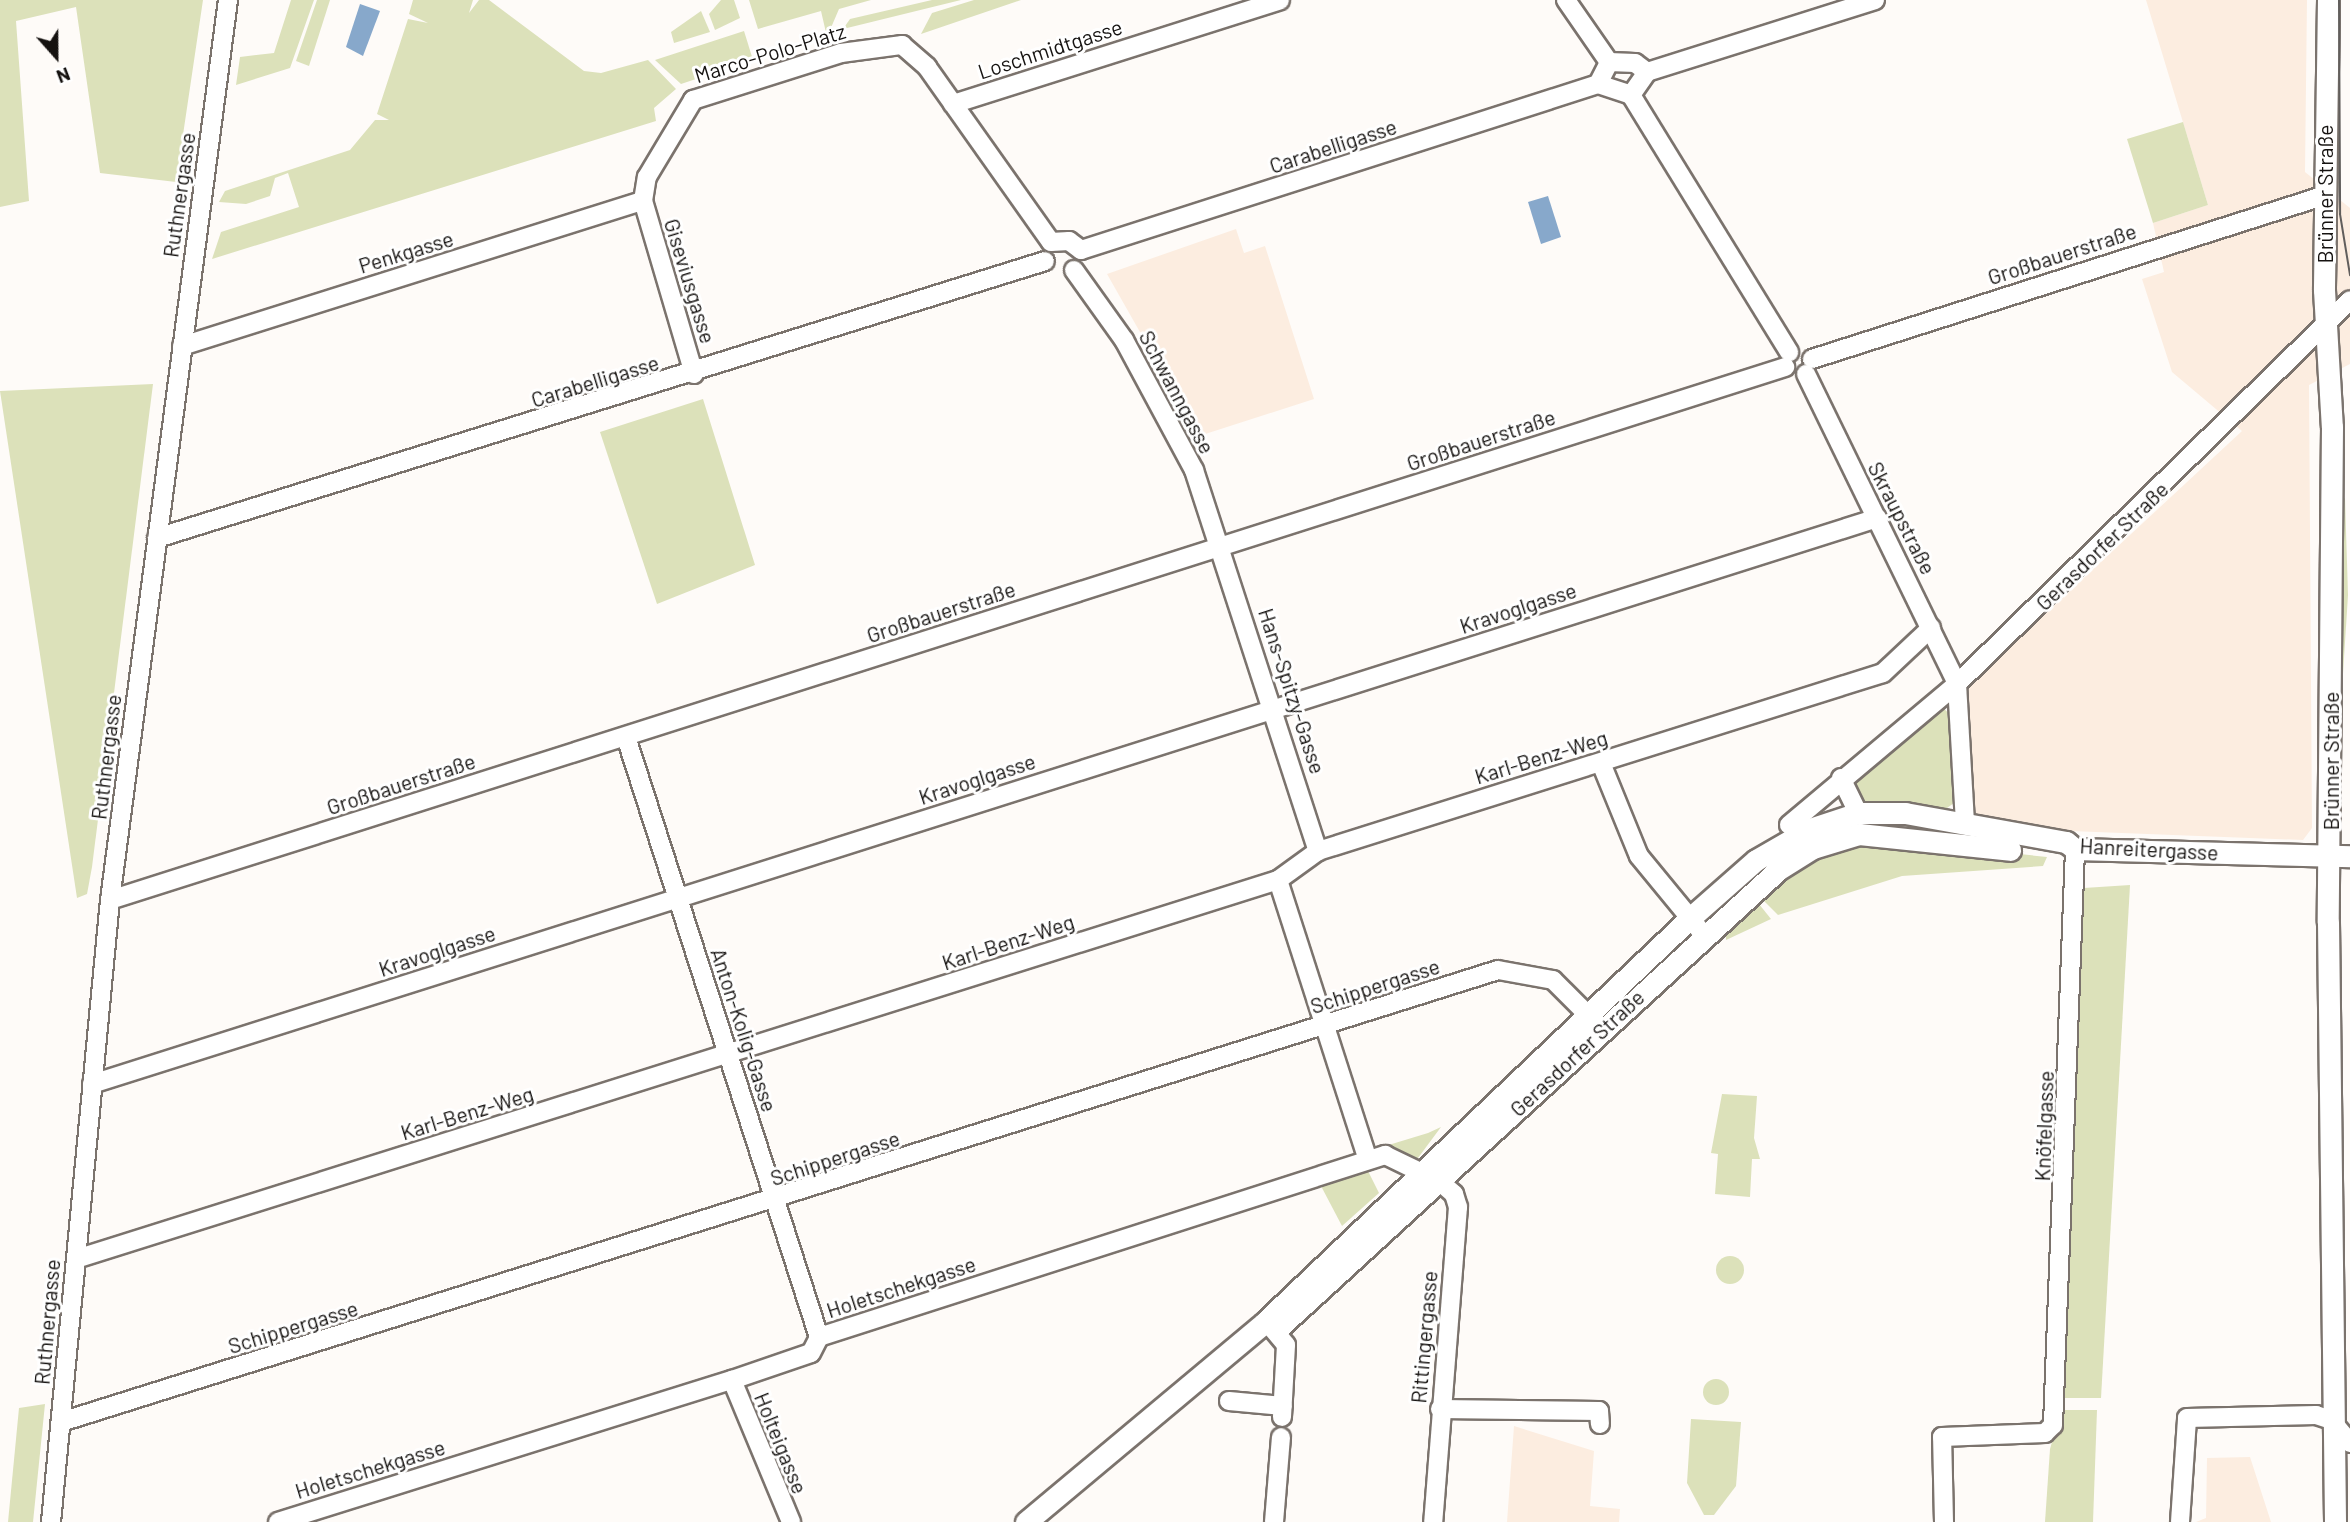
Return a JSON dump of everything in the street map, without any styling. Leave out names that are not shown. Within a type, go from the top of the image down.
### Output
[{"type":"main road","name":"Brünner Straße","points":[[2328,0],[2326,195],[2341,855],[2332,1420],[2334,1522]]},
{"type":"main road","name":"Gerasdorfer Straße","points":[[1430,1179],[1588,1013],[1756,860],[1810,829],[1858,824],[1965,824]]},
{"type":"main road","name":"Gerasdorfer Straße","points":[[1026,1522],[1270,1326],[1430,1179],[1603,1030],[1779,869],[1858,824],[2075,849]]},
{"type":"main road","name":"Hanreitergasse","points":[[1965,824],[2066,842],[2075,849],[2341,855]]},
{"type":"street","name":"Ruthnergasse","points":[[51,1522],[110,900],[228,0]]},
{"type":"street","name":"Loschmidtgasse","points":[[953,104],[1280,0]]},
{"type":"street","points":[[1566,0],[1609,62]]},
{"type":"street","points":[[1631,95],[1647,72],[1875,0]]},
{"type":"street","name":"Marco-Polo-Platz","points":[[643,201],[647,177],[692,100],[841,53],[891,43],[913,51],[953,104]]},
{"type":"street","points":[[1609,62],[1635,63],[1647,72]]},
{"type":"street","points":[[1609,62],[1598,84],[1631,95],[1787,359],[1809,367]]},
{"type":"street","name":"Carabelligasse","points":[[1081,250],[1598,84]]},
{"type":"street","points":[[953,104],[1051,242]]},
{"type":"street","name":"Großbauerstraße","points":[[1809,367],[2326,195]]},
{"type":"street","name":"Penkgasse","points":[[182,346],[643,201]]},
{"type":"street","name":"Giseviusgasse","points":[[643,201],[694,374]]},
{"type":"street","points":[[1051,242],[1069,242],[1081,250],[1074,270],[1053,271],[1045,261],[1051,242]]},
{"type":"street","name":"Carabelligasse","points":[[157,538],[694,374],[1045,261]]},
{"type":"street","name":"Schwanngasse","points":[[1074,270],[1160,402],[1222,545]]},
{"type":"street","name":"Gerasdorfer Straße","points":[[1789,825],[1841,778],[1957,684],[2328,325],[2350,300]]},
{"type":"street","name":"Großbauerstraße","points":[[110,900],[1222,545],[1787,359]]},
{"type":"street","name":"Skraupstraße","points":[[1809,367],[1877,518],[1957,684]]},
{"type":"street","name":"Kravoglgasse","points":[[92,1084],[1877,518]]},
{"type":"street","name":"Hans-Spitzy-Gasse","points":[[1222,545],[1318,851]]},
{"type":"street","name":"Karl-Benz-Weg","points":[[76,1259],[1278,880],[1318,851],[1883,673],[1931,628]]},
{"type":"street","points":[[1957,684],[1965,824]]},
{"type":"street","name":"Anton-Kolig-Gasse","points":[[626,737],[819,1337]]},
{"type":"street","points":[[1601,763],[1639,856],[1704,935]]},
{"type":"street","points":[[1841,778],[1858,824]]},
{"type":"street","name":"Knöfelgasse","points":[[1944,1522],[1942,1437],[2045,1433],[2054,1405],[2075,849]]},
{"type":"street","points":[[1278,880],[1367,1158]]},
{"type":"street","name":"Schippergasse","points":[[61,1422],[776,1201],[1507,970],[1553,980],[1603,1030]]},
{"type":"street","name":"Holetschekgasse","points":[[278,1522],[732,1380],[811,1353],[819,1337],[1367,1158],[1398,1158],[1430,1179]]},
{"type":"street","name":"Rittingergasse","points":[[1430,1179],[1454,1194],[1458,1207],[1433,1522]]},
{"type":"street","points":[[1229,1401],[1283,1411],[1286,1345],[1270,1326]]},
{"type":"street","name":"Holteigasse","points":[[732,1380],[788,1518]]},
{"type":"street","points":[[1440,1409],[1599,1411],[1600,1424]]},
{"type":"street","points":[[2180,1522],[2187,1418],[2316,1415],[2332,1420],[2350,1443]]},
{"type":"street","points":[[1274,1522],[1281,1437]]},
{"type":"street","points":[[769,1522],[788,1518]]},
{"type":"shaded area","points":[[2146,0],[2307,0],[2305,172],[2350,208],[2350,364],[2309,385],[2312,828],[2303,840],[1996,828],[1954,803],[1950,713],[1977,677],[2242,431],[2172,372],[2142,279],[2164,272],[2153,223],[2208,205]]},
{"type":"shaded area","points":[[1236,229],[1244,253],[1265,246],[1314,399],[1199,436],[1107,274]]},
{"type":"shaded area","points":[[1514,1426],[1594,1451],[1590,1506],[1620,1509],[1619,1522],[1507,1522]]},
{"type":"shaded area","points":[[2250,1457],[2271,1522],[2196,1522],[2206,1518],[2207,1458]]},
{"type":"green space","points":[[0,0],[203,0],[176,182],[100,173],[76,7],[16,21],[29,201],[0,207]]},
{"type":"green space","points":[[291,0],[314,0],[290,68],[236,85],[240,57],[274,53]]},
{"type":"green space","points":[[317,0],[330,0],[309,66],[296,61]]},
{"type":"green space","points":[[413,0],[473,0],[469,13],[479,0],[489,0],[584,71],[601,73],[648,60],[676,89],[654,108],[656,121],[212,259],[221,232],[299,207],[288,173],[275,178],[270,196],[246,204],[219,202],[225,191],[350,150],[375,120],[389,120],[377,114],[408,19],[428,23],[409,14]]},
{"type":"green space","points":[[721,0],[734,0],[740,18],[715,30],[709,14]]},
{"type":"green space","points":[[749,0],[871,0],[839,9],[827,37],[821,11],[758,29]]},
{"type":"green space","points":[[932,0],[961,0],[843,29],[850,19]]},
{"type":"green space","points":[[974,0],[1021,0],[921,34],[932,13]]},
{"type":"green space","points":[[701,11],[710,32],[674,43],[671,32]]},
{"type":"green space","points":[[744,31],[753,60],[681,84],[655,60]]},
{"type":"green space","points":[[2183,122],[2208,205],[2153,223],[2127,139]]},
{"type":"green space","points":[[153,384],[92,867],[87,894],[77,898],[0,391]]},
{"type":"green space","points":[[703,399],[755,565],[657,604],[600,432]]},
{"type":"green space","points":[[2345,498],[2348,595],[2340,721],[2340,499]]},
{"type":"green space","points":[[1942,707],[1953,717],[1954,803],[1940,813],[1859,800],[1852,792],[1853,774]]},
{"type":"green space","points":[[1838,842],[1963,848],[2047,857],[2043,866],[1902,876],[1778,915],[1758,895]]},
{"type":"green space","points":[[2130,885],[2101,1398],[2061,1398],[2084,888]]},
{"type":"green space","points":[[1759,904],[1771,919],[1726,940],[1726,934]]},
{"type":"green space","points":[[1722,1094],[1757,1096],[1754,1138],[1760,1159],[1752,1159],[1750,1197],[1715,1194],[1718,1154],[1711,1153]]},
{"type":"green space","points":[[1441,1127],[1415,1162],[1382,1147],[1428,1133]]},
{"type":"green space","points":[[1368,1171],[1379,1193],[1342,1226],[1321,1186]]},
{"type":"green space","points":[[1730,1256],[1740,1260],[1744,1270],[1740,1280],[1730,1284],[1720,1280],[1716,1270],[1720,1260]]},
{"type":"green space","points":[[1716,1379],[1725,1383],[1729,1392],[1725,1401],[1716,1405],[1707,1401],[1703,1392],[1707,1383]]},
{"type":"green space","points":[[45,1404],[33,1522],[8,1522],[19,1408]]},
{"type":"green space","points":[[2061,1410],[2097,1410],[2093,1522],[2045,1522],[2050,1449]]},
{"type":"green space","points":[[1691,1419],[1741,1422],[1736,1486],[1714,1515],[1704,1515],[1687,1483]]},
{"type":"water","points":[[360,4],[380,11],[363,56],[346,47]]},
{"type":"water","points":[[1548,196],[1561,237],[1541,244],[1528,202]]},
{"type":"tram line","points":[[2339,0],[2340,214],[2350,275]]}]
